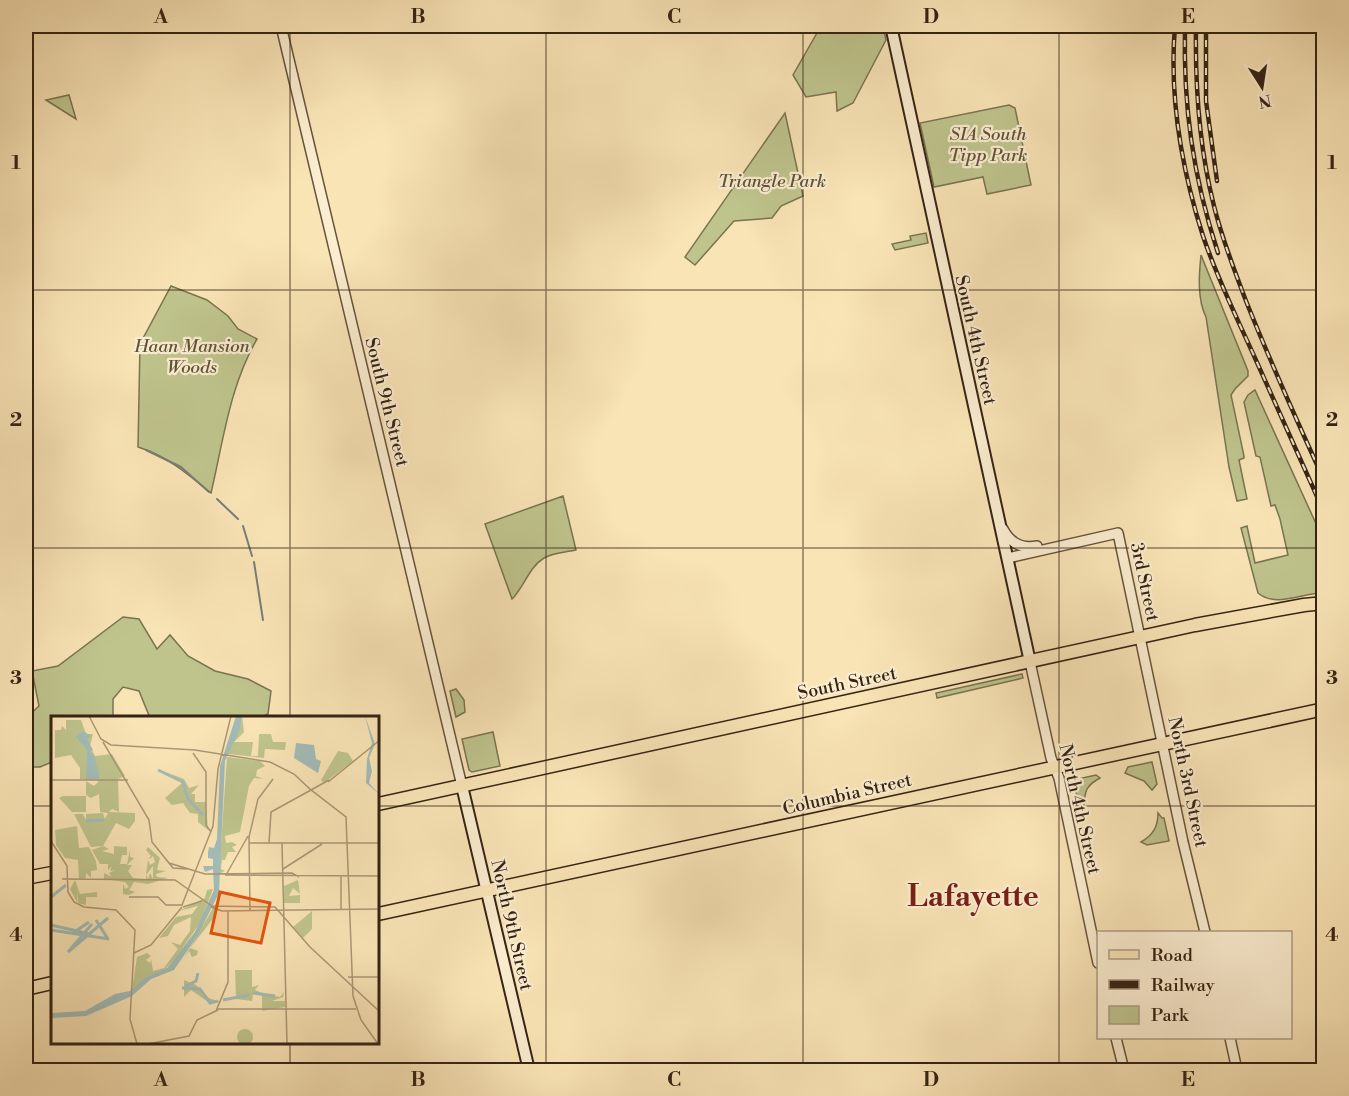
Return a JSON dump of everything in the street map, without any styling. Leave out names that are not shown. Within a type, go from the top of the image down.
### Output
[{"type":"main road","name":"South 4th Street","points":[[891,26],[1030,662]]},
{"type":"main road","name":"South Street","points":[[380,804],[1140,637],[1323,603]]},
{"type":"main road","name":"Columbia Street","points":[[380,914],[1323,709]]},
{"type":"main road","name":"North 9th Street","points":[[462,786],[529,1071]]},
{"type":"main road","points":[[26,878],[51,873]]},
{"type":"main road","points":[[26,989],[51,983]]},
{"type":"street","name":"South 9th Street","points":[[281,26],[462,786]]},
{"type":"street","points":[[1001,526],[1010,540],[1020,546],[1026,548],[1043,545],[1054,547]]},
{"type":"street","name":"3rd Street","points":[[1054,547],[1118,533],[1140,637]]},
{"type":"street","points":[[1008,558],[1054,547]]},
{"type":"street","name":"North 3rd Street","points":[[1140,637],[1205,931]]},
{"type":"street","name":"North 4th Street","points":[[1030,662],[1097,958]]},
{"type":"street","points":[[1116,1039],[1124,1071]]},
{"type":"street","points":[[1230,1039],[1237,1071]]},
{"type":"green space","points":[[821,26],[883,26],[886,40],[853,103],[837,111],[836,92],[806,97],[793,75]]},
{"type":"green space","points":[[69,95],[76,119],[46,100]]},
{"type":"green space","name":"SIA South Tipp Park","points":[[1009,105],[1015,108],[1031,185],[987,194],[983,177],[934,187],[920,123]]},
{"type":"green space","name":"Triangle Park","points":[[785,113],[803,196],[781,206],[772,218],[734,221],[695,265],[685,257]]},
{"type":"green space","points":[[926,233],[928,243],[895,250],[892,244],[911,240],[910,236]]},
{"type":"green space","points":[[1201,255],[1248,371],[1248,376],[1231,395],[1244,456],[1239,460],[1247,499],[1237,501],[1229,467],[1206,317],[1200,294]]},
{"type":"green space","name":"Haan Mansion Woods","points":[[171,286],[207,300],[228,316],[238,329],[257,339],[234,394],[211,493],[168,460],[138,447],[140,344]]},
{"type":"green space","points":[[1255,390],[1323,539],[1323,593],[1281,600],[1258,593],[1241,528],[1247,526],[1255,563],[1288,555],[1280,519],[1275,505],[1271,506],[1260,457],[1256,456],[1244,402]]},
{"type":"green space","points":[[563,496],[576,550],[544,558],[530,572],[512,599],[485,524]]},
{"type":"green space","points":[[123,617],[139,619],[157,649],[170,635],[188,656],[215,671],[248,679],[271,691],[268,714],[264,716],[149,716],[139,691],[123,687],[113,699],[113,716],[51,716],[51,762],[40,767],[26,767],[26,718],[39,706],[32,671],[58,666]]},
{"type":"green space","points":[[1022,674],[1023,678],[937,698],[936,693]]},
{"type":"green space","points":[[456,689],[464,700],[465,712],[456,717],[450,691]]},
{"type":"green space","points":[[493,732],[500,766],[472,772],[469,770],[462,739]]},
{"type":"green space","points":[[1152,762],[1157,784],[1152,790],[1144,781],[1125,773],[1128,767]]},
{"type":"green space","points":[[1096,775],[1100,778],[1086,790],[1081,812],[1073,780]]},
{"type":"green space","points":[[1158,813],[1164,818],[1169,841],[1147,845],[1141,842],[1154,830]]},
{"type":"waterway","points":[[146,450],[181,467],[209,492]]},
{"type":"waterway","points":[[217,499],[238,519]]},
{"type":"waterway","points":[[243,526],[252,556]]},
{"type":"waterway","points":[[254,562],[263,620]]},
{"type":"railway","points":[[1175,26],[1174,79],[1179,132],[1183,159],[1203,236],[1214,267],[1324,512]]},
{"type":"railway","points":[[1185,26],[1186,85],[1191,141],[1202,196],[1218,253]]},
{"type":"railway","points":[[1196,26],[1197,94],[1201,139],[1217,218],[1255,323],[1324,480]]},
{"type":"railway","points":[[1206,26],[1206,101],[1217,181]]},
{"type":"district","name":"Lafayette","points":[[973,896]]}]
